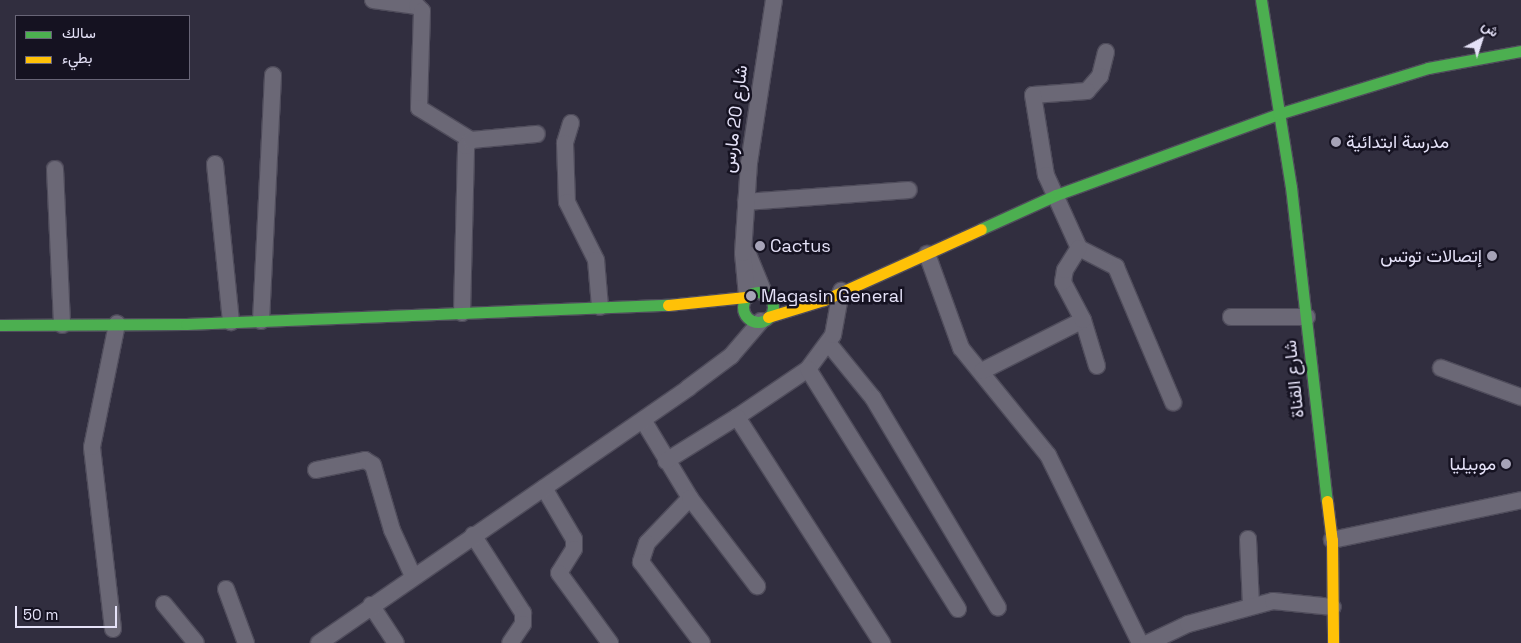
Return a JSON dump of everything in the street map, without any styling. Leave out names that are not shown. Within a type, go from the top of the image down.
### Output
[{"type":"main road","name":"شارع القناة","points":[[1261,0],[1307,317],[1309,372],[1332,540],[1333,643]]},
{"type":"main road","points":[[713,303],[765,319],[838,292],[1056,195],[1278,114],[1428,68],[1521,51]]},
{"type":"main road","points":[[0,325],[231,322],[462,313],[713,303],[746,297],[838,292]]},
{"type":"main road","points":[[765,319],[767,296]]},
{"type":"main road","points":[[745,314],[746,297]]},
{"type":"street","points":[[372,0],[417,6],[422,11],[419,108],[471,140],[536,134]]},
{"type":"street","name":"شارع 20 مارس","points":[[746,297],[744,243],[746,202],[754,120],[774,0]]},
{"type":"street","points":[[1106,52],[1100,76],[1087,90],[1033,96],[1046,175],[1079,248],[1116,267],[1173,402]]},
{"type":"street","points":[[261,320],[273,75]]},
{"type":"street","points":[[571,123],[565,143],[567,202],[596,260],[600,307]]},
{"type":"street","points":[[462,313],[466,146],[471,140]]},
{"type":"street","points":[[215,164],[231,322]]},
{"type":"street","points":[[55,169],[62,325]]},
{"type":"street","points":[[746,202],[909,190]]},
{"type":"street","name":"شارع 20 مارس","points":[[744,243],[767,296]]},
{"type":"street","points":[[1079,248],[1065,270],[1063,282],[1083,320],[1097,366]]},
{"type":"street","points":[[927,254],[961,348],[982,371],[1048,455],[1140,643]]},
{"type":"street","points":[[666,461],[738,417],[808,369],[829,344],[838,292]]},
{"type":"street","points":[[1231,317],[1307,317]]},
{"type":"street","points":[[319,643],[413,576],[643,420],[731,356],[765,319]]},
{"type":"street","points":[[982,371],[1083,320]]},
{"type":"street","points":[[113,628],[92,447],[117,324]]},
{"type":"street","points":[[829,344],[846,360],[873,398],[998,608]]},
{"type":"street","points":[[1441,368],[1521,396]]},
{"type":"street","points":[[808,369],[958,609]]},
{"type":"street","points":[[738,417],[882,643]]},
{"type":"street","points":[[643,420],[690,498],[757,586]]},
{"type":"street","points":[[316,470],[365,460],[373,465],[392,530],[413,576]]},
{"type":"street","points":[[544,488],[574,539],[574,549],[559,573],[610,643]]},
{"type":"street","points":[[690,498],[639,555],[702,643]]},
{"type":"street","points":[[1332,540],[1521,500]]},
{"type":"street","points":[[474,535],[524,613],[523,624],[510,643]]},
{"type":"street","points":[[1248,539],[1251,606]]},
{"type":"street","points":[[226,589],[246,643]]},
{"type":"street","points":[[1148,643],[1188,624],[1251,606],[1305,601],[1333,607]]},
{"type":"street","points":[[164,604],[196,643]]},
{"type":"street","points":[[372,605],[396,643]]},
{"type":"traffic: fast","points":[[1261,0],[1291,187],[1327,501]]},
{"type":"traffic: fast","points":[[981,229],[1056,195],[1278,114],[1428,68],[1521,51]]},
{"type":"traffic: fast","points":[[758,292],[764,293],[772,301],[773,307],[772,313],[764,321],[758,322],[752,321],[744,313],[743,307],[744,301],[752,293],[758,292]]},
{"type":"traffic: fast","points":[[0,325],[186,324],[668,305]]},
{"type":"traffic: slow","points":[[768,317],[824,300],[981,229]]},
{"type":"traffic: slow","points":[[668,305],[746,297]]},
{"type":"traffic: slow","points":[[1327,501],[1332,540],[1333,643]]},
{"type":"place","name":"مدرسة ابتدائية","points":[[1336,142]]},
{"type":"place","name":"Cactus","points":[[760,246]]},
{"type":"place","name":"إتصالات توتس","points":[[1492,256]]},
{"type":"place","name":"Magasin General","points":[[751,296]]},
{"type":"place","name":"موبيليا","points":[[1506,464]]}]
